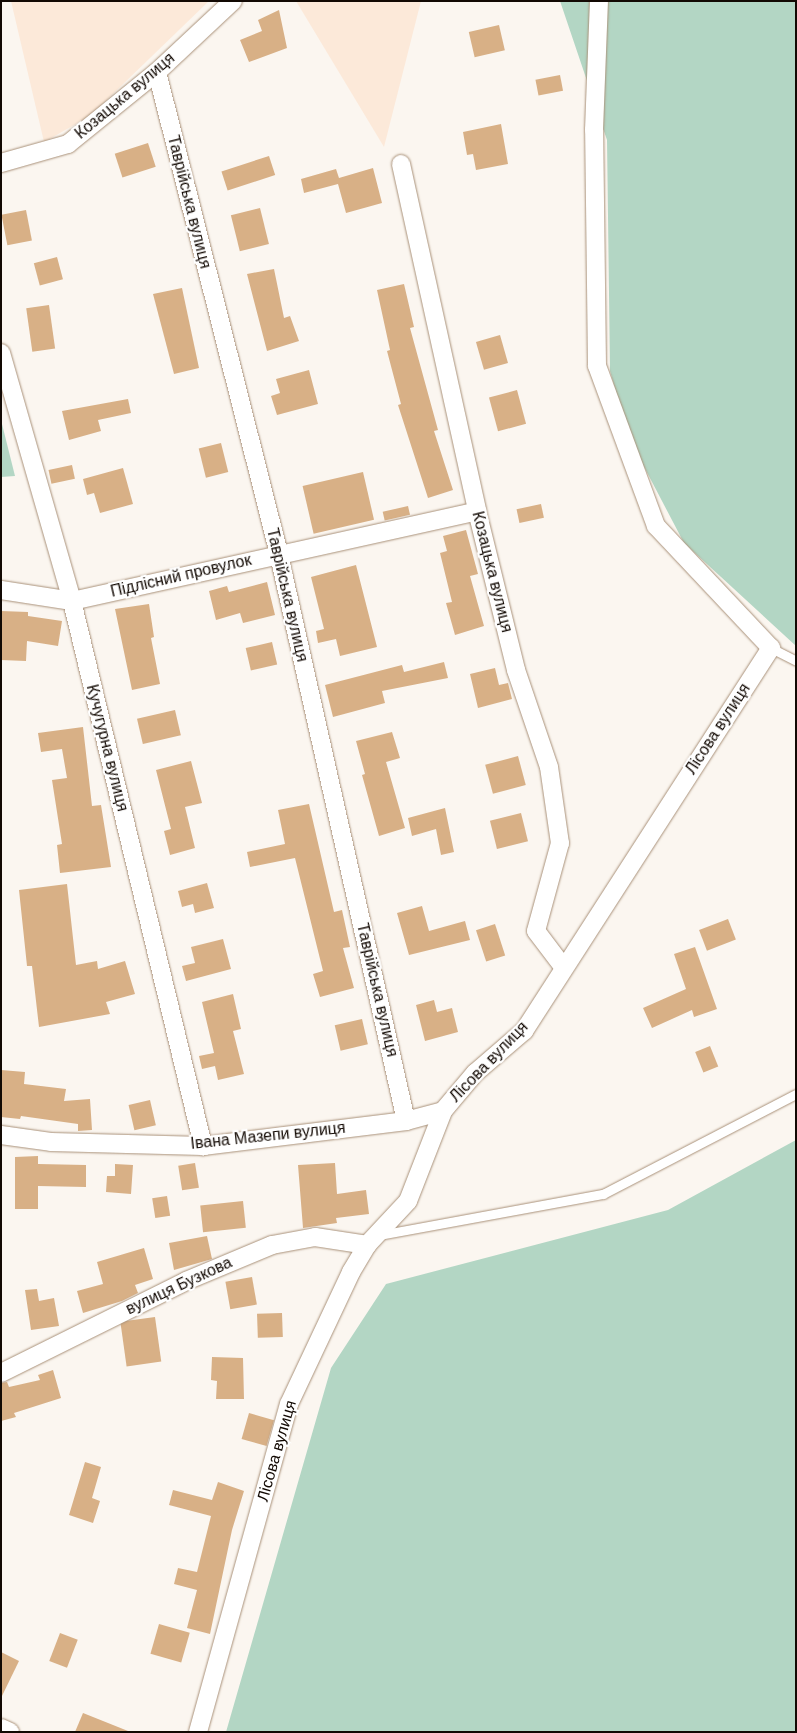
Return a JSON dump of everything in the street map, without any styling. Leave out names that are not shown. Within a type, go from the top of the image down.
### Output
[{"type":"street","name":"Козацька вулиця","points":[[1,163],[68,144],[156,72],[233,1]]},
{"type":"street","points":[[599,1],[594,130],[597,366],[656,526],[771,648]]},
{"type":"street","name":"Таврійська вулиця","points":[[156,72],[279,555],[406,1121]]},
{"type":"street","name":"Козацька вулиця","points":[[401,164],[477,511],[516,670],[549,767],[560,843],[536,931],[564,968]]},
{"type":"street","name":"Кучугурна вулиця","points":[[1,352],[72,601],[203,1146]]},
{"type":"street","name":"Підлісний провулок","points":[[1,590],[72,601],[477,511]]},
{"type":"street","name":"Лісова вулиця","points":[[198,1732],[288,1404],[371,1240],[408,1201],[443,1111],[476,1073],[524,1031],[771,648]]},
{"type":"street","name":"Івана Мазепи вулиця","points":[[1,1135],[52,1142],[203,1146],[406,1121],[443,1111]]},
{"type":"street","name":"вулиця Бузкова","points":[[1,1373],[186,1281],[272,1245],[316,1237],[371,1240]]},
{"type":"street","points":[[1,1728],[10,1732]]},
{"type":"lane","points":[[771,648],[796,661]]},
{"type":"lane","points":[[371,1240],[603,1194],[796,1094]]},
{"type":"shaded area","points":[[11,1],[209,1],[90,116],[44,142]]},
{"type":"shaded area","points":[[296,1],[421,1],[384,147]]},
{"type":"green space","points":[[560,1],[796,1],[796,646],[684,543],[629,438],[610,371],[607,140]]},
{"type":"green space","points":[[1,420],[15,476],[1,477]]},
{"type":"green space","points":[[796,1140],[796,1732],[226,1732],[331,1368],[386,1284],[668,1210]]},
{"type":"building","points":[[279,10],[287,48],[249,62],[240,40],[262,31],[258,20]]},
{"type":"building","points":[[499,25],[505,50],[475,57],[469,32]]},
{"type":"building","points":[[560,75],[563,91],[539,95],[535,80]]},
{"type":"building","points":[[501,124],[508,164],[476,170],[473,154],[467,155],[463,132]]},
{"type":"building","points":[[148,143],[156,167],[122,178],[115,154]]},
{"type":"building","points":[[269,156],[275,175],[228,190],[221,171]]},
{"type":"building","points":[[373,168],[382,203],[346,213],[338,184],[304,193],[301,179],[336,169],[339,178]]},
{"type":"building","points":[[260,208],[269,244],[240,251],[231,215]]},
{"type":"building","points":[[26,210],[32,240],[7,245],[1,215]]},
{"type":"building","points":[[57,257],[63,279],[40,285],[34,263]]},
{"type":"building","points":[[274,269],[284,318],[290,316],[299,341],[267,351],[247,274]]},
{"type":"building","points":[[404,284],[414,327],[410,328],[438,430],[434,431],[453,490],[428,498],[398,405],[401,404],[387,351],[390,350],[377,290]]},
{"type":"building","points":[[182,288],[199,368],[174,374],[153,294]]},
{"type":"building","points":[[49,305],[55,349],[32,352],[26,308]]},
{"type":"building","points":[[500,335],[508,363],[484,370],[476,342]]},
{"type":"building","points":[[309,370],[318,404],[277,415],[271,396],[280,393],[276,379]]},
{"type":"building","points":[[517,390],[526,424],[498,431],[489,398]]},
{"type":"building","points":[[128,399],[131,413],[98,420],[101,431],[69,440],[62,411]]},
{"type":"building","points":[[221,443],[228,472],[206,478],[199,449]]},
{"type":"building","points":[[72,465],[75,479],[51,484],[49,470]]},
{"type":"building","points":[[123,468],[133,504],[100,513],[94,493],[87,495],[83,479]]},
{"type":"building","points":[[363,472],[374,520],[314,534],[303,486]]},
{"type":"building","points":[[541,504],[544,518],[519,523],[517,509]]},
{"type":"building","points":[[408,506],[410,515],[385,521],[383,512]]},
{"type":"building","points":[[466,530],[478,574],[470,576],[484,626],[455,635],[446,603],[452,602],[440,553],[447,551],[443,536]]},
{"type":"building","points":[[356,565],[377,647],[340,656],[336,639],[318,643],[316,631],[324,629],[311,577]]},
{"type":"building","points":[[267,582],[275,615],[243,623],[240,613],[216,620],[209,591],[227,586],[229,592]]},
{"type":"building","points":[[149,604],[154,637],[151,638],[160,684],[132,690],[115,609]]},
{"type":"building","points":[[1,611],[28,612],[28,616],[62,621],[58,646],[27,641],[26,661],[1,660]]},
{"type":"building","points":[[272,642],[277,664],[251,670],[246,648]]},
{"type":"building","points":[[444,662],[448,678],[382,691],[385,703],[333,717],[325,685],[402,665],[404,672]]},
{"type":"building","points":[[495,668],[499,685],[508,683],[512,699],[478,708],[470,674]]},
{"type":"building","points":[[175,710],[181,735],[143,744],[137,719]]},
{"type":"building","points":[[83,727],[92,806],[101,805],[111,867],[60,873],[57,845],[62,844],[52,780],[67,778],[62,749],[41,752],[38,733]]},
{"type":"building","points":[[392,732],[400,758],[386,762],[405,828],[379,836],[362,775],[365,774],[356,741]]},
{"type":"building","points":[[518,756],[526,785],[493,794],[485,765]]},
{"type":"building","points":[[191,761],[202,803],[185,807],[195,848],[170,855],[164,831],[171,829],[156,770]]},
{"type":"building","points":[[309,804],[334,912],[342,910],[350,947],[343,948],[354,988],[320,997],[313,974],[323,971],[295,858],[250,867],[247,852],[285,844],[278,810]]},
{"type":"building","points":[[445,808],[454,852],[441,855],[436,829],[412,836],[408,818]]},
{"type":"building","points":[[521,813],[528,841],[497,849],[490,821]]},
{"type":"building","points":[[207,883],[214,908],[195,913],[193,904],[182,907],[178,891]]},
{"type":"building","points":[[67,884],[76,965],[97,961],[98,969],[125,961],[135,994],[106,1002],[110,1014],[39,1027],[32,966],[27,966],[19,890]]},
{"type":"building","points":[[422,906],[429,931],[465,921],[470,940],[409,955],[397,913]]},
{"type":"building","points":[[728,919],[736,940],[707,951],[699,930]]},
{"type":"building","points":[[495,924],[505,955],[486,962],[476,930]]},
{"type":"building","points":[[223,939],[231,969],[186,981],[182,966],[195,963],[191,947]]},
{"type":"building","points":[[695,947],[717,1009],[694,1017],[692,1010],[652,1028],[643,1008],[686,989],[674,954]]},
{"type":"building","points":[[233,994],[241,1029],[233,1031],[244,1074],[218,1080],[215,1066],[202,1069],[199,1056],[214,1053],[202,1002]]},
{"type":"building","points":[[434,1000],[437,1012],[452,1008],[458,1032],[425,1041],[416,1005]]},
{"type":"building","points":[[362,1019],[368,1044],[341,1051],[335,1025]]},
{"type":"building","points":[[710,1046],[718,1066],[703,1072],[695,1052]]},
{"type":"building","points":[[1,1070],[25,1072],[24,1084],[66,1089],[64,1101],[90,1099],[92,1130],[78,1131],[78,1124],[21,1116],[20,1119],[1,1117]]},
{"type":"building","points":[[150,1100],[156,1125],[134,1130],[129,1105]]},
{"type":"building","points":[[38,1156],[38,1164],[86,1165],[86,1187],[38,1186],[38,1209],[15,1209],[15,1157]]},
{"type":"building","points":[[195,1163],[199,1188],[182,1190],[178,1166]]},
{"type":"building","points":[[335,1163],[337,1194],[366,1190],[369,1214],[336,1218],[337,1223],[303,1228],[298,1165]]},
{"type":"building","points":[[115,1164],[133,1165],[131,1194],[106,1192],[107,1176],[115,1176]]},
{"type":"building","points":[[167,1196],[170,1216],[155,1218],[152,1198]]},
{"type":"building","points":[[243,1201],[246,1228],[203,1232],[200,1205]]},
{"type":"building","points":[[207,1236],[212,1259],[174,1270],[169,1243]]},
{"type":"building","points":[[144,1248],[153,1279],[135,1285],[138,1293],[122,1301],[83,1313],[77,1291],[103,1284],[97,1262]]},
{"type":"building","points":[[252,1277],[257,1305],[230,1309],[225,1282]]},
{"type":"building","points":[[37,1289],[39,1301],[54,1298],[59,1326],[31,1330],[25,1290]]},
{"type":"building","points":[[282,1313],[283,1337],[258,1338],[257,1314]]},
{"type":"building","points":[[155,1317],[161,1362],[127,1366],[120,1322]]},
{"type":"building","points":[[212,1357],[243,1358],[244,1399],[216,1399],[217,1381],[211,1380]]},
{"type":"building","points":[[53,1370],[61,1398],[14,1413],[16,1417],[1,1421],[1,1383],[7,1382],[9,1387],[40,1380],[38,1375]]},
{"type":"building","points":[[249,1413],[274,1420],[267,1446],[242,1439]]},
{"type":"building","points":[[85,1462],[101,1467],[92,1498],[100,1501],[93,1523],[69,1515]]},
{"type":"building","points":[[218,1482],[244,1491],[232,1530],[210,1634],[187,1628],[197,1590],[174,1584],[178,1568],[197,1572],[211,1516],[169,1505],[173,1490],[212,1500]]},
{"type":"building","points":[[159,1624],[190,1633],[181,1663],[150,1654]]},
{"type":"building","points":[[60,1633],[78,1640],[67,1668],[49,1661]]},
{"type":"building","points":[[1,1652],[19,1661],[1,1698]]},
{"type":"building","points":[[83,1713],[128,1731],[128,1732],[75,1732]]}]
